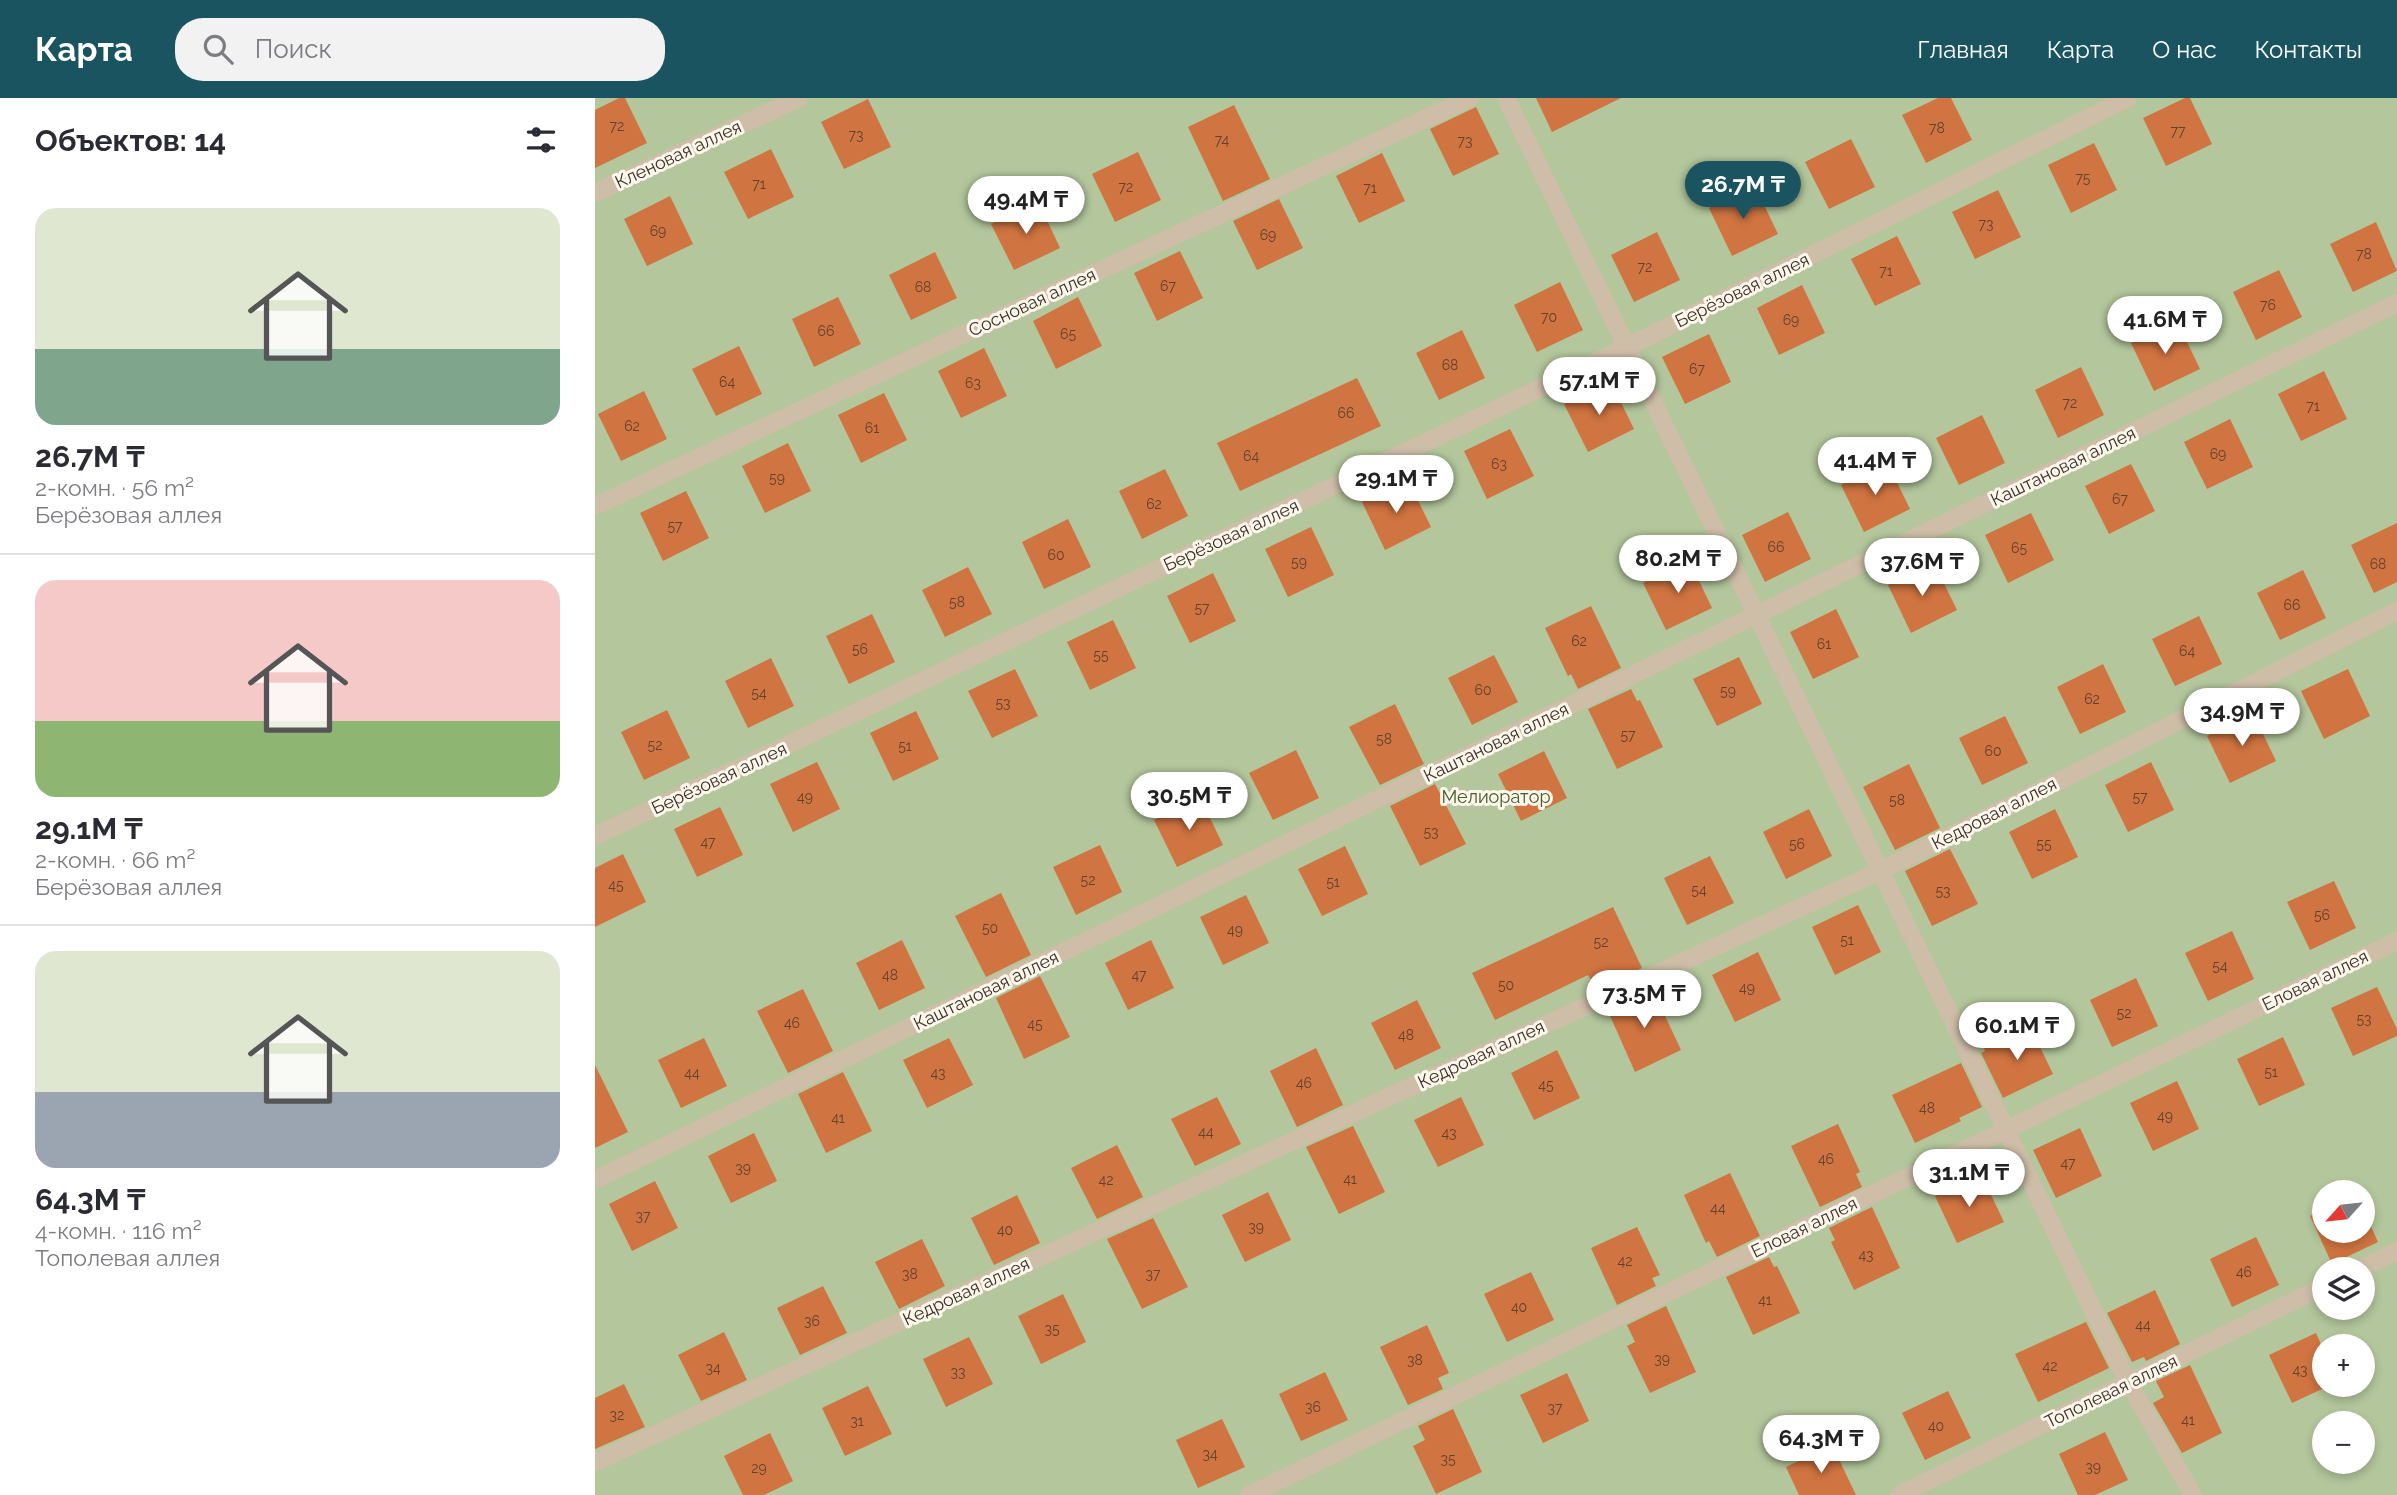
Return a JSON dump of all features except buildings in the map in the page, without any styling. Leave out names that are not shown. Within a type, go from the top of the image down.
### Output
[{"type":"street","name":"Кленовая аллея","points":[[595,192],[799,98]]},
{"type":"street","name":"Сосновая аллея","points":[[595,506],[1470,98]]},
{"type":"street","points":[[1506,98],[2128,1382],[2193,1495]]},
{"type":"street","name":"Берёзовая аллея","points":[[595,836],[1627,347],[2128,98]]},
{"type":"street","name":"Каштановая аллея","points":[[595,1180],[2397,303]]},
{"type":"street","name":"Кедровая аллея","points":[[595,1462],[1880,870],[2397,611]]},
{"type":"street","name":"Еловая аллея","points":[[1249,1495],[2397,941]]},
{"type":"street","points":[[2375,1262],[2397,1251]]},
{"type":"street","name":"Тополевая аллея","points":[[1899,1495],[2312,1292]]},
{"type":"green space","name":"Мелиоратор","points":[[595,98],[2397,98],[2397,1495],[595,1495]]}]
